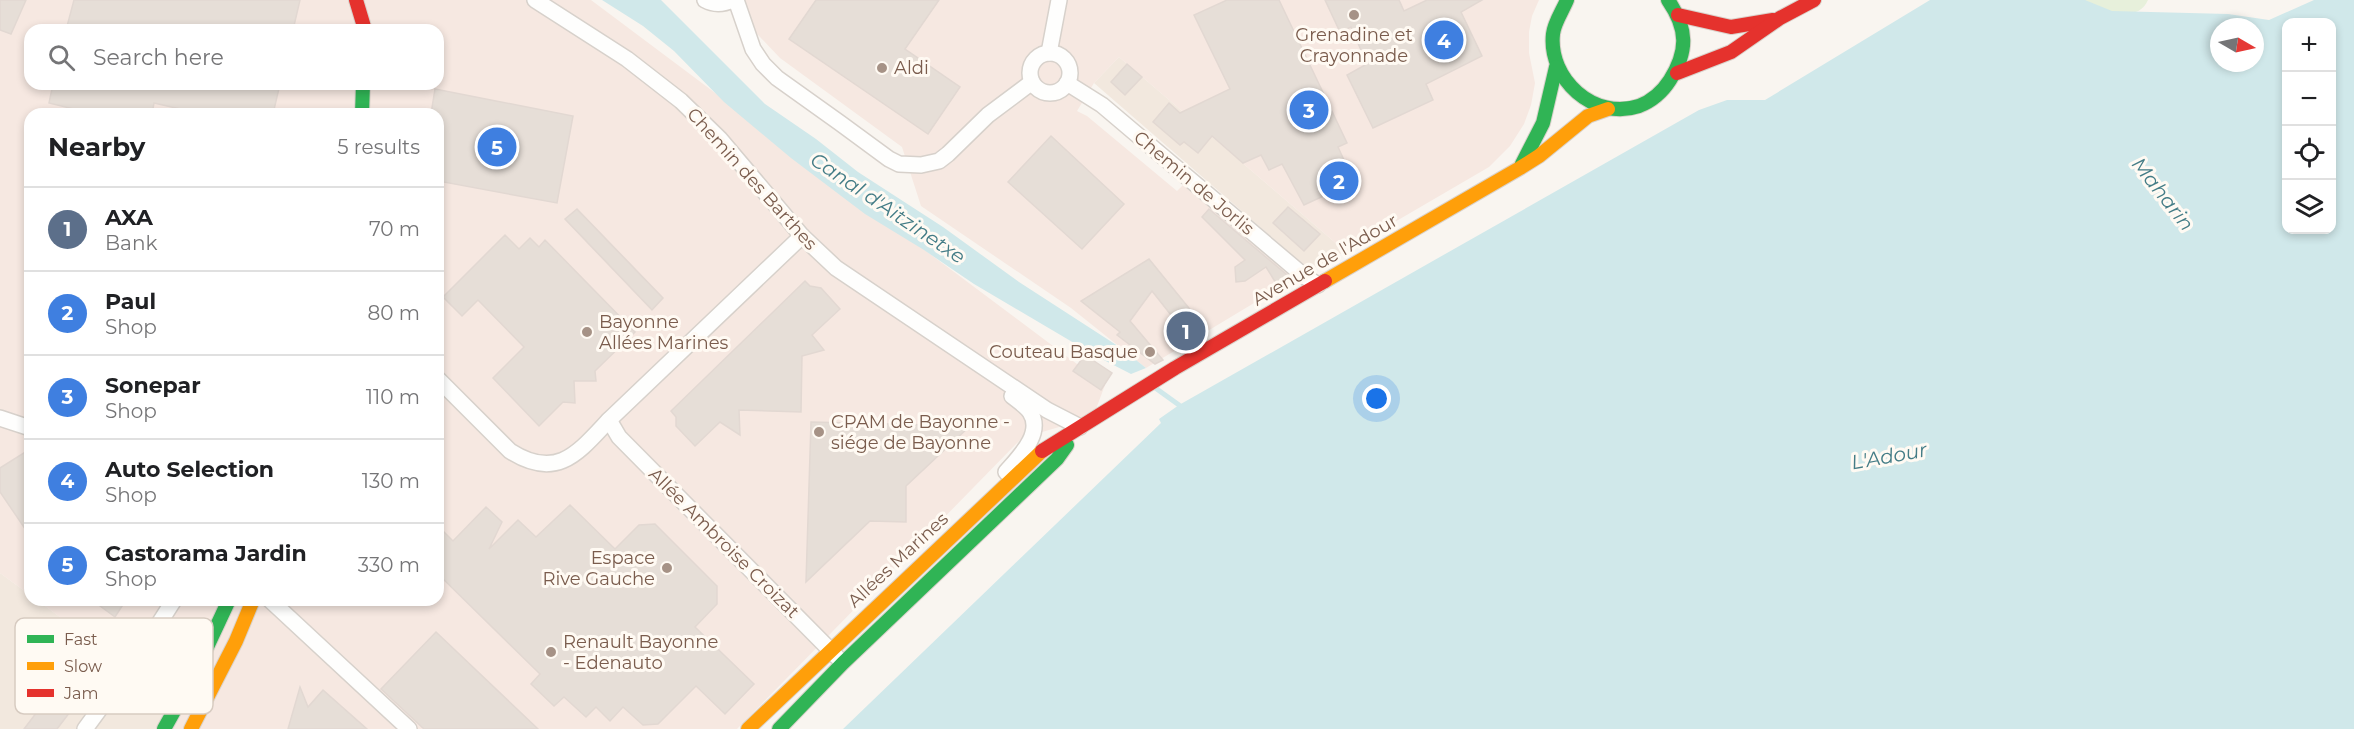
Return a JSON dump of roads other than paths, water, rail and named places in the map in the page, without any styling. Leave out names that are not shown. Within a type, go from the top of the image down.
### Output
[{"type":"main road","points":[[356,0],[364,24]]},
{"type":"main road","points":[[1567,0],[1552,32],[1552,49],[1556,67],[1564,82],[1576,95],[1591,104],[1608,109],[1624,109],[1652,100],[1666,88],[1677,73],[1684,44],[1678,15],[1668,0]]},
{"type":"main road","points":[[1677,73],[1731,52],[1780,18],[1814,0]]},
{"type":"main road","points":[[368,24],[371,10]]},
{"type":"main road","points":[[1678,15],[1731,27],[1780,18]]},
{"type":"main road","points":[[1520,168],[1543,123],[1556,67]]},
{"type":"main road","points":[[362,108],[363,90]]},
{"type":"main road","name":"Avenue de l'Adour","points":[[1142,387],[1520,168],[1539,156],[1588,116],[1608,109]]},
{"type":"main road","name":"Allées Marines","points":[[748,729],[1046,447],[1142,387]]},
{"type":"main road","name":"Allées Marines","points":[[779,729],[843,663],[1057,459],[1080,427]]},
{"type":"main road","points":[[213,634],[226,606]]},
{"type":"main road","points":[[213,686],[251,606]]},
{"type":"main road","points":[[164,729],[172,714]]},
{"type":"main road","points":[[191,729],[199,714]]},
{"type":"street","name":"Chemin des Barthes","points":[[535,0],[602,42],[681,101],[720,139],[802,236],[849,277],[1058,417],[1080,427]]},
{"type":"street","points":[[705,0],[710,3],[735,0],[753,49],[763,64],[777,78],[899,164],[921,165],[939,161],[988,115],[1032,82]]},
{"type":"street","points":[[1049,52],[1059,0]]},
{"type":"street","points":[[1049,52],[1065,59],[1070,75],[1063,89],[1049,93],[1042,92],[1032,82],[1031,66],[1041,55],[1049,52]]},
{"type":"street","name":"Chemin de Jorlis","points":[[1067,84],[1102,105],[1304,276],[1318,285]]},
{"type":"street","points":[[444,385],[510,451],[523,459],[537,463],[565,461],[579,453],[609,420],[802,236]]},
{"type":"street","name":"Chemin des Barthes","points":[[958,529],[1027,447],[1034,426],[1031,413],[969,358]]},
{"type":"street","points":[[0,418],[24,426]]},
{"type":"street","name":"Allée Ambroise Croizat","points":[[609,420],[619,437],[843,663]]},
{"type":"street","points":[[276,606],[409,729]]},
{"type":"street","points":[[85,729],[96,714]]},
{"type":"water","points":[[602,0],[661,0],[765,104],[816,139],[858,172],[943,227],[1019,282],[1121,348],[1146,368],[1131,374],[1096,356],[974,284],[865,214],[791,158],[724,102],[674,51],[643,26]]},
{"type":"water","points":[[1930,0],[2085,0],[2112,11],[2228,14],[2255,18],[2210,18],[2210,72],[2264,72],[2264,19],[2269,20],[2314,0],[2354,0],[2354,729],[843,729],[1161,423],[1159,419],[1179,405],[1699,110],[1727,100],[1765,100]]},
{"type":"waterway","name":"Canal d'Aitzinetxe","points":[[1154,387],[1179,405]]},
{"type":"place","name":"Grenadine et Crayonnade","points":[[1354,15]]},
{"type":"place","name":"Auto Selection","points":[[1444,40]]},
{"type":"place","name":"Aldi","points":[[882,68]]},
{"type":"place","name":"Sonepar","points":[[1309,110]]},
{"type":"place","name":"Castorama Jardin","points":[[497,147]]},
{"type":"place","name":"Paul","points":[[1339,181]]},
{"type":"place","name":"AXA","points":[[1186,331]]},
{"type":"place","name":"Bayonne Allées Marines","points":[[587,332]]},
{"type":"place","name":"Couteau Basque","points":[[1150,352]]},
{"type":"place","name":"CPAM de Bayonne - siége de Bayonne","points":[[819,432]]},
{"type":"place","name":"Espace Rive Gauche","points":[[667,568]]},
{"type":"place","name":"Renault Bayonne - Edenauto","points":[[551,652]]},
{"type":"water label","name":"Maharin","points":[[2163,194]]},
{"type":"water label","name":"L'Adour","points":[[1889,456]]}]
